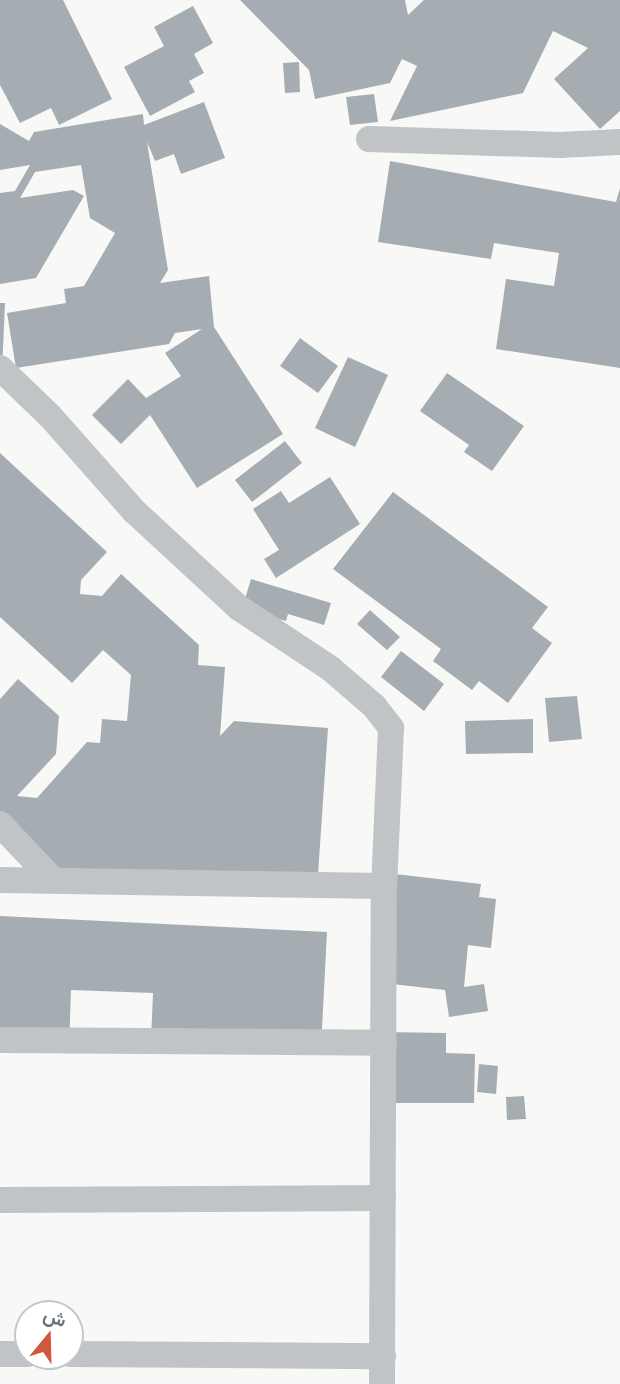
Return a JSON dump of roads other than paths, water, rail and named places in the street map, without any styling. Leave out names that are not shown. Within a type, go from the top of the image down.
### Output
[{"type":"street","points":[[369,139],[560,145],[620,142]]},
{"type":"street","points":[[0,368],[50,416],[134,511],[229,599],[331,669],[374,706],[391,728],[384,886],[382,1384]]},
{"type":"street","points":[[0,824],[53,880]]},
{"type":"street","points":[[0,880],[384,886]]},
{"type":"street","points":[[0,1040],[384,1043]]},
{"type":"street","points":[[0,1200],[383,1198]]},
{"type":"street","points":[[84,1354],[383,1356]]}]
